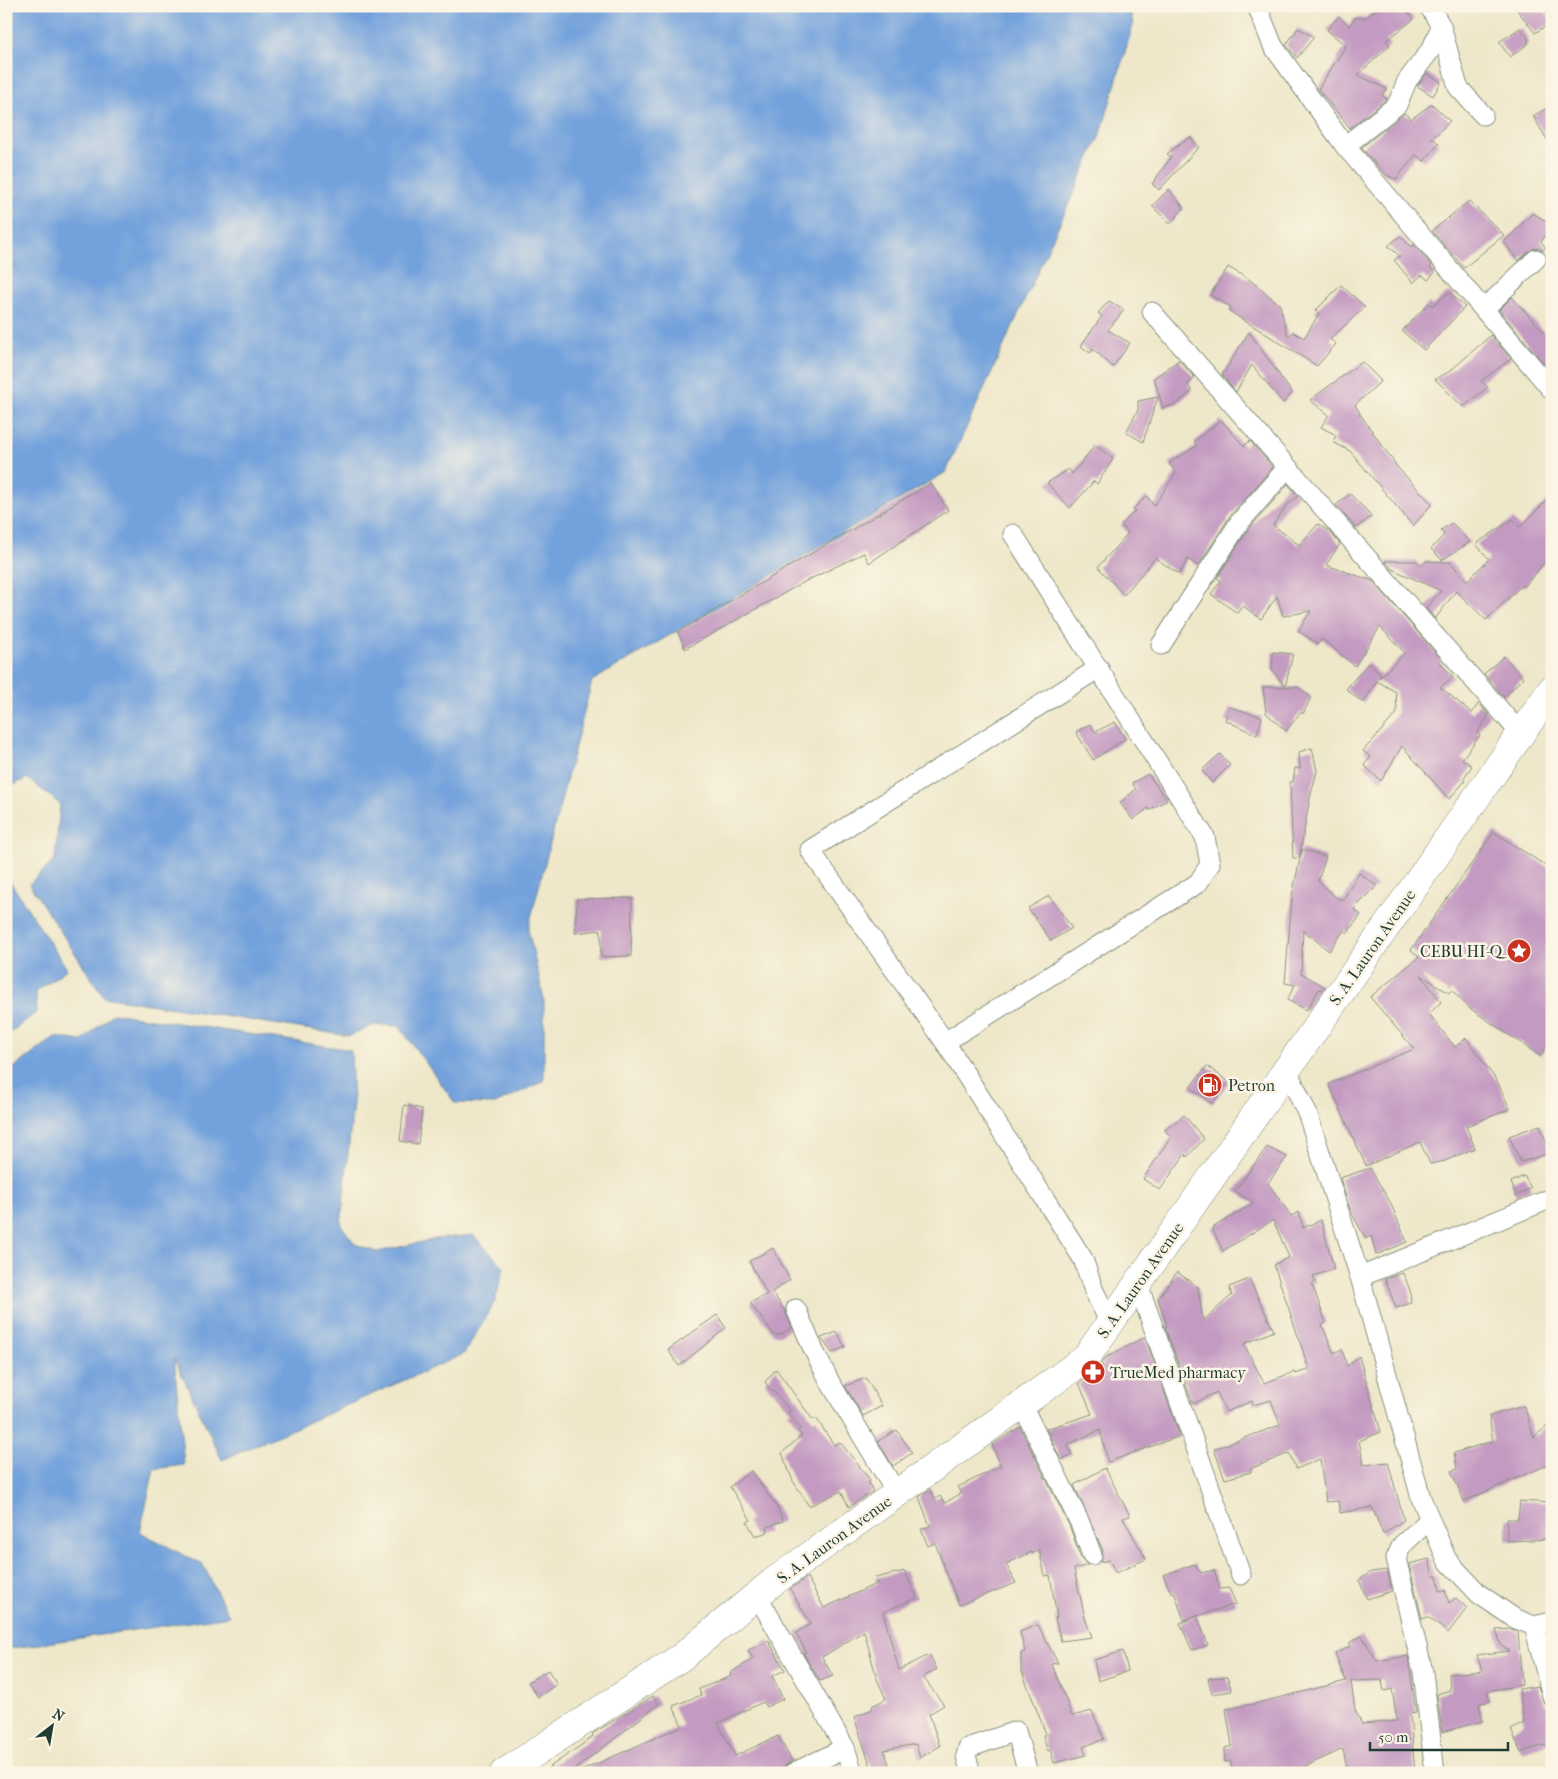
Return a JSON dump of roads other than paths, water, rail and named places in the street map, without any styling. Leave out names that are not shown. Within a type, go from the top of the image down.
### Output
[{"type":"highway","name":"S. A. Lauron Avenue","points":[[504,1773],[683,1656],[757,1595],[1085,1359],[1109,1321],[1138,1284],[1552,689]]},
{"type":"street","points":[[1257,6],[1273,46],[1345,146],[1485,308],[1552,390]]},
{"type":"street","points":[[1430,6],[1441,26],[1458,87],[1483,115]]},
{"type":"street","points":[[1345,146],[1396,105],[1407,81],[1432,48],[1441,26]]},
{"type":"street","points":[[1485,308],[1536,260]]},
{"type":"street","points":[[1152,312],[1521,734]]},
{"type":"street","points":[[1162,644],[1239,523],[1287,468]]},
{"type":"street","points":[[945,1042],[1198,883],[1210,864],[1205,837],[1013,534]]},
{"type":"street","points":[[1099,668],[810,850],[945,1042],[1083,1259],[1094,1291],[1109,1321]]},
{"type":"street","points":[[1286,1070],[1308,1116],[1360,1277],[1421,1498],[1429,1520],[1447,1560],[1479,1594],[1514,1618],[1543,1624],[1552,1696]]},
{"type":"street","points":[[1360,1277],[1552,1198]]},
{"type":"street","points":[[1138,1284],[1240,1575]]},
{"type":"street","points":[[796,1309],[831,1384],[897,1494]]},
{"type":"street","points":[[1022,1405],[1080,1523],[1092,1555]]},
{"type":"street","points":[[1429,1520],[1402,1545],[1396,1558],[1423,1672],[1435,1773]]},
{"type":"street","points":[[757,1595],[844,1748],[852,1773]]},
{"type":"street","points":[[971,1773],[966,1756],[968,1748],[1016,1731],[1028,1773]]},
{"type":"street","points":[[794,1773],[844,1748]]},
{"type":"water","points":[[6,6],[1130,6],[1133,25],[1101,133],[946,472],[592,681],[528,929],[544,1000],[544,1081],[495,1104],[455,1103],[399,1026],[374,1025],[349,1036],[104,997],[29,884],[55,860],[60,804],[27,778],[6,789]]},
{"type":"water","points":[[6,880],[9,880],[67,969],[36,992],[37,1012],[6,1036]]},
{"type":"water","points":[[113,1013],[351,1050],[353,1103],[341,1225],[355,1244],[377,1252],[436,1239],[473,1235],[504,1267],[495,1301],[464,1354],[222,1460],[174,1358],[184,1465],[154,1469],[140,1532],[203,1565],[229,1616],[6,1649],[6,1074],[55,1037],[82,1041]]},
{"type":"place","name":"CEBU HI-Q","points":[[1519,951]]},
{"type":"place","name":"Petron","points":[[1210,1085]]},
{"type":"place","name":"TrueMed pharmacy","points":[[1093,1372]]}]
